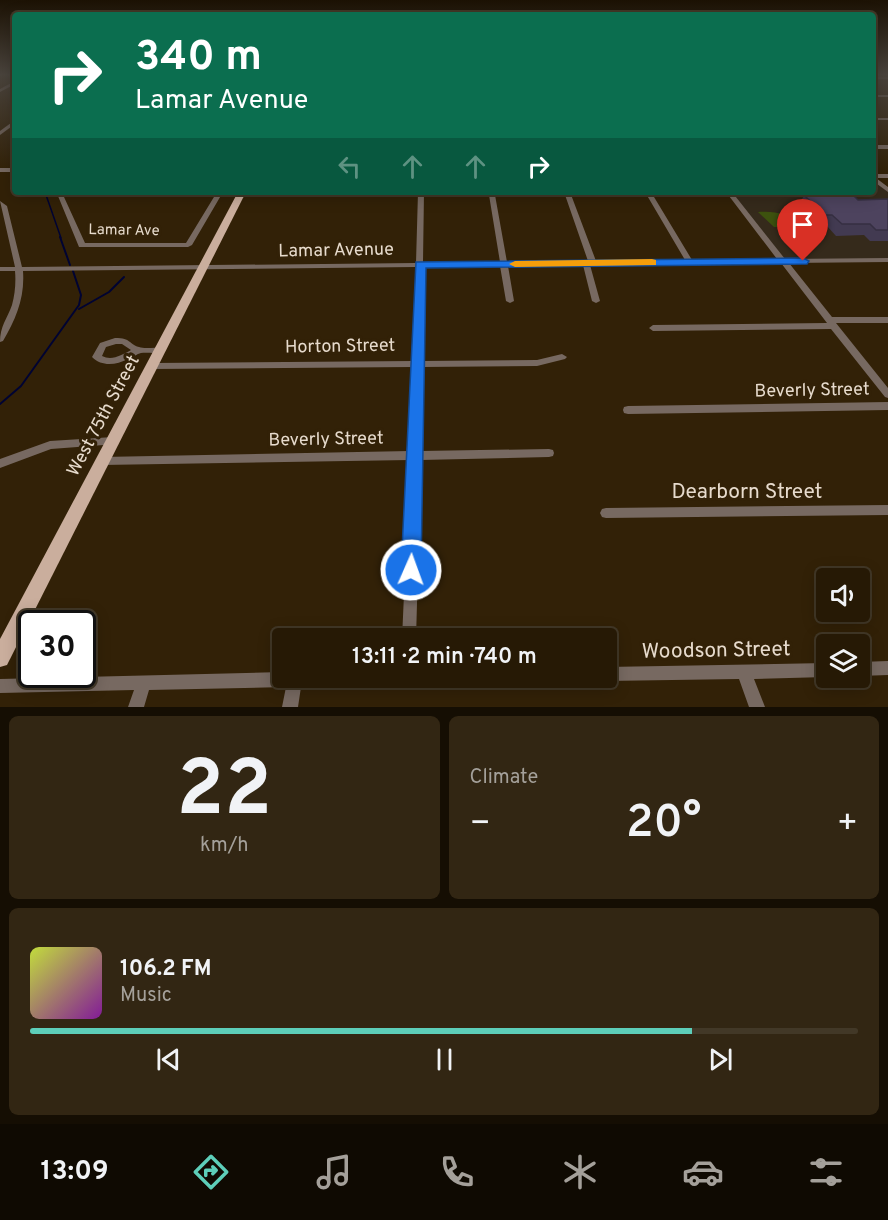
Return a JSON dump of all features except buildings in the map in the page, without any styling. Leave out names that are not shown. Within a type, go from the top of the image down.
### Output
[{"type":"main road","name":"West 75th Street","points":[[0,658],[240,195]]},
{"type":"street","points":[[876,180],[888,190]]},
{"type":"street","name":"Lamar Ave","points":[[62,195],[82,245],[188,245],[218,195]]},
{"type":"street","points":[[409,628],[421,195]]},
{"type":"street","points":[[492,195],[510,302]]},
{"type":"street","points":[[568,195],[589,263],[596,301]]},
{"type":"street","points":[[650,195],[690,262]]},
{"type":"street","points":[[731,195],[888,395]]},
{"type":"street","points":[[0,203],[4,206],[20,283],[17,307],[0,339]]},
{"type":"street","points":[[0,229],[8,222]]},
{"type":"street","points":[[0,229],[10,232]]},
{"type":"street","points":[[0,267],[16,256]]},
{"type":"street","name":"Lamar Avenue","points":[[0,267],[18,269],[888,260]]},
{"type":"street","points":[[20,283],[31,274],[50,268]]},
{"type":"street","points":[[654,328],[888,320]]},
{"type":"street","points":[[137,350],[160,350]]},
{"type":"street","name":"Horton Street","points":[[152,366],[537,363],[562,357]]},
{"type":"street","name":"Beverly Street","points":[[628,410],[888,406]]},
{"type":"street","points":[[0,464],[50,445],[113,441]]},
{"type":"street","name":"Beverly Street","points":[[102,461],[549,453]]},
{"type":"street","name":"Dearborn Street","points":[[606,513],[888,510]]},
{"type":"street","points":[[870,669],[888,668]]},
{"type":"street","name":"Woodson Street","points":[[617,674],[816,670]]},
{"type":"street","points":[[744,672],[757,707]]},
{"type":"street","points":[[0,686],[272,680]]},
{"type":"street","points":[[136,707],[144,683]]},
{"type":"street","points":[[290,707],[293,688]]},
{"type":"shaded area","points":[[876,181],[888,191],[888,259],[785,260],[733,195],[876,195]]},
{"type":"green space","points":[[758,212],[781,214],[800,227],[774,227]]},
{"type":"waterway","points":[[46,195],[61,238]]},
{"type":"waterway","points":[[60,237],[70,265]]},
{"type":"waterway","points":[[0,404],[21,386],[79,305],[81,295],[73,271]]},
{"type":"waterway","points":[[79,309],[109,292],[124,277]]},
{"type":"slow traffic","points":[[515,264],[652,262]]},
{"type":"route","points":[[411,570],[420,265],[803,261]]}]
